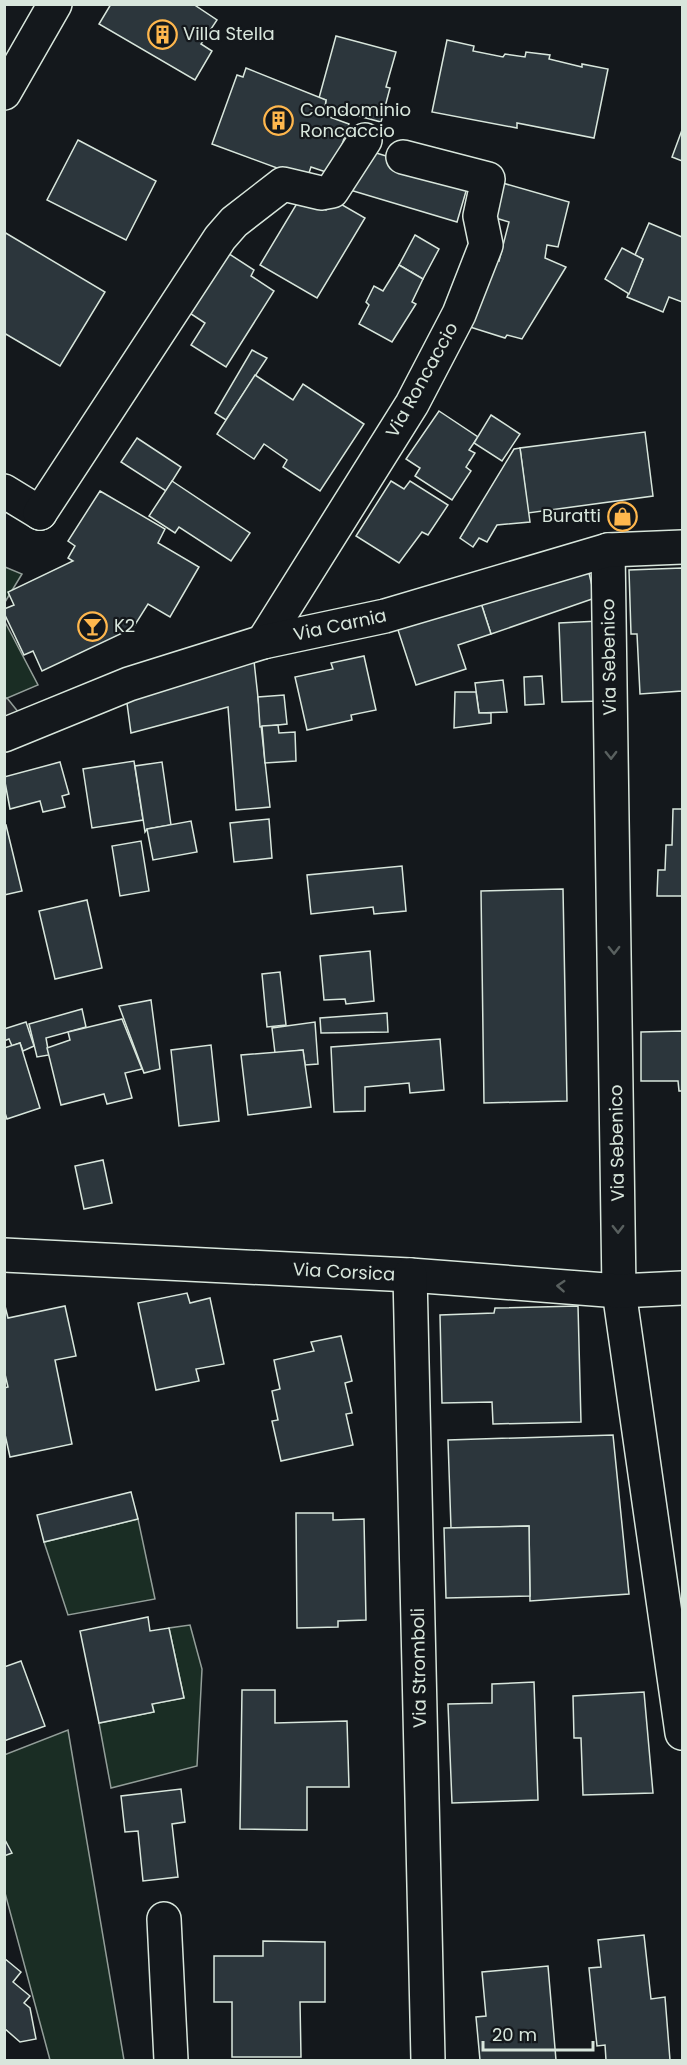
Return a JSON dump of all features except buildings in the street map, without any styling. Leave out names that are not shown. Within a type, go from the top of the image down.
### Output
[{"type":"street","points":[[4,93],[56,4]]},
{"type":"street","points":[[4,523],[40,513],[234,222],[283,184],[321,193],[332,191],[365,140]]},
{"type":"street","name":"Via Roncaccio","points":[[263,642],[412,404],[459,314],[486,245],[480,216],[488,179],[403,157]]},
{"type":"street","points":[[4,491],[40,513]]},
{"type":"street","name":"Via Carnia","points":[[4,735],[129,684],[263,642],[385,616],[608,550],[682,547]]},
{"type":"street","name":"Via Sebenico","points":[[608,550],[619,1291],[682,1732]]},
{"type":"street","name":"Via Corsica","points":[[4,1255],[410,1275],[619,1291],[682,1288]]},
{"type":"street","name":"Via Stromboli","points":[[410,1275],[428,2061]]},
{"type":"street","points":[[164,1919],[171,2061]]},
{"type":"green space","points":[[5,567],[22,574],[5,602]]},
{"type":"green space","points":[[4,620],[38,685],[5,699],[4,699]]},
{"type":"green space","points":[[138,1519],[155,1599],[68,1615],[44,1542]]},
{"type":"green space","points":[[190,1625],[202,1669],[197,1766],[111,1788],[99,1723],[154,1712],[152,1704],[184,1698],[169,1628]]},
{"type":"green space","points":[[68,1730],[124,2060],[50,2060],[5,1893],[4,1755]]},
{"type":"shaded area","points":[[7,698],[19,713],[5,718],[5,699]]},
{"type":"place","name":"Villa Stella","points":[[162,34]]},
{"type":"place","name":"Condominio Roncaccio","points":[[279,120]]},
{"type":"place","name":"Buratti","points":[[622,516]]},
{"type":"place","name":"K2","points":[[93,626]]}]
